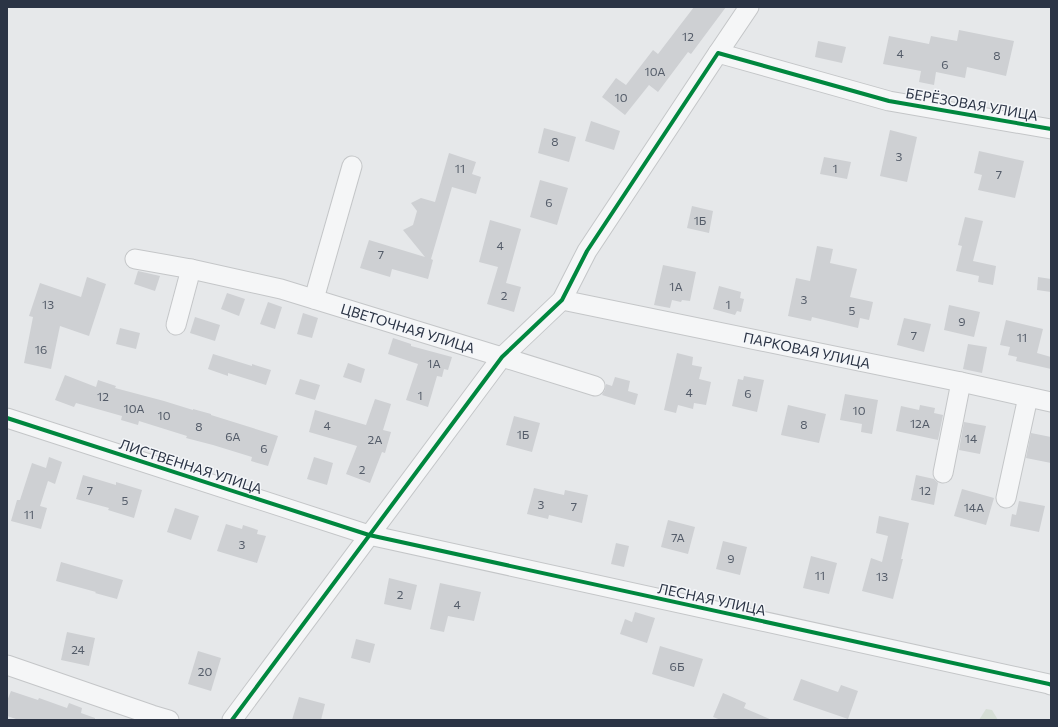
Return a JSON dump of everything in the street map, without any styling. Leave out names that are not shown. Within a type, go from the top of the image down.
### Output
[{"type":"street","points":[[232,720],[502,357],[562,300],[587,251],[748,7]]},
{"type":"street","name":"БЕРЁЗОВАЯ УЛИЦА","points":[[718,53],[889,101],[1051,129]]},
{"type":"street","points":[[314,300],[352,166]]},
{"type":"street","name":"ЦВЕТОЧНАЯ УЛИЦА","points":[[135,259],[191,269],[281,289],[595,386]]},
{"type":"street","points":[[176,325],[191,269]]},
{"type":"street","name":"ПАРКОВАЯ УЛИЦА","points":[[562,300],[1051,402]]},
{"type":"street","points":[[942,473],[960,382]]},
{"type":"street","points":[[1006,498],[1028,397]]},
{"type":"street","name":"ЛИСТВЕННАЯ УЛИЦА","points":[[7,418],[369,535]]},
{"type":"street","name":"ЛЕСНАЯ УЛИЦА","points":[[369,535],[1051,685]]},
{"type":"street","points":[[7,665],[169,720]]},
{"type":"shaded area","points":[[986,709],[992,710],[998,720],[979,720]]},
{"type":"building","points":[[694,7],[726,7],[691,54],[688,52],[658,92],[649,85],[625,115],[602,97],[616,78],[626,85],[653,50],[658,54]]},
{"type":"building","points":[[959,30],[1014,41],[1006,76],[967,67],[965,78],[936,72],[934,85],[919,82],[921,71],[883,64],[889,36],[929,44],[931,36],[957,41]]},
{"type":"building","points":[[818,41],[846,47],[842,63],[815,57]]},
{"type":"building","points":[[591,121],[620,131],[614,150],[585,141]]},
{"type":"building","points":[[544,128],[576,137],[569,162],[538,153]]},
{"type":"building","points":[[890,130],[917,137],[907,182],[880,176]]},
{"type":"building","points":[[979,151],[1024,161],[1015,198],[978,190],[982,175],[974,173]]},
{"type":"building","points":[[449,153],[476,162],[472,174],[481,177],[476,194],[452,187],[431,259],[433,260],[428,279],[392,269],[390,277],[360,268],[369,240],[425,257],[403,230],[413,225],[417,211],[411,203],[421,198],[435,202]]},
{"type":"building","points":[[824,157],[851,162],[847,179],[820,174]]},
{"type":"building","points":[[540,180],[568,188],[557,225],[530,217]]},
{"type":"building","points":[[692,206],[713,211],[709,233],[687,228]]},
{"type":"building","points":[[965,217],[983,221],[973,261],[996,266],[993,285],[978,282],[979,276],[956,271],[962,246],[958,245]]},
{"type":"building","points":[[490,220],[521,229],[506,283],[521,287],[514,312],[487,304],[498,267],[479,262]]},
{"type":"building","points":[[817,246],[833,249],[830,263],[857,269],[850,297],[873,302],[869,320],[860,318],[858,328],[812,317],[811,321],[788,316],[796,278],[810,281]]},
{"type":"building","points":[[663,265],[696,272],[690,301],[682,300],[681,302],[672,300],[670,308],[654,305]]},
{"type":"building","points":[[138,271],[160,276],[155,291],[134,284]]},
{"type":"building","points":[[87,277],[106,284],[89,336],[60,326],[51,369],[24,363],[33,317],[29,316],[40,283],[81,297]]},
{"type":"building","points":[[1038,277],[1051,279],[1051,292],[1037,290]]},
{"type":"building","points":[[719,286],[741,292],[740,298],[744,299],[741,312],[737,311],[735,315],[713,309]]},
{"type":"building","points":[[227,293],[245,299],[239,316],[221,309]]},
{"type":"building","points":[[268,302],[282,307],[275,329],[260,324]]},
{"type":"building","points":[[949,305],[980,312],[974,337],[944,330]]},
{"type":"building","points":[[303,313],[318,318],[312,338],[297,334]]},
{"type":"building","points":[[195,317],[220,325],[215,341],[190,333]]},
{"type":"building","points":[[904,318],[931,324],[924,352],[897,345]]},
{"type":"building","points":[[1006,320],[1043,329],[1037,353],[1051,357],[1051,369],[1016,361],[1017,357],[1008,355],[1010,347],[1000,345]]},
{"type":"building","points":[[120,328],[140,333],[136,349],[116,344]]},
{"type":"building","points":[[393,338],[411,344],[411,346],[452,357],[448,370],[444,369],[442,377],[437,376],[428,407],[406,400],[418,364],[388,354]]},
{"type":"building","points":[[968,344],[987,347],[982,373],[963,369]]},
{"type":"building","points":[[677,353],[693,357],[692,365],[702,367],[699,379],[711,382],[706,405],[694,403],[693,409],[678,405],[676,413],[664,410]]},
{"type":"building","points":[[213,354],[271,370],[266,385],[228,373],[228,376],[208,369]]},
{"type":"building","points":[[348,363],[365,369],[361,383],[343,377]]},
{"type":"building","points":[[65,375],[96,387],[98,380],[116,386],[115,388],[211,414],[278,436],[268,466],[251,461],[252,457],[186,438],[187,436],[139,421],[138,425],[121,420],[122,416],[76,403],[74,407],[55,400]]},
{"type":"building","points":[[744,376],[764,380],[757,412],[732,406],[738,379],[743,380]]},
{"type":"building","points":[[615,377],[630,381],[628,391],[638,394],[635,405],[602,395],[606,384],[612,386]]},
{"type":"building","points":[[300,379],[320,385],[315,400],[295,394]]},
{"type":"building","points":[[845,394],[878,400],[872,434],[861,432],[862,424],[840,420]]},
{"type":"building","points":[[375,399],[391,404],[383,430],[391,432],[385,453],[382,452],[370,483],[346,474],[357,446],[309,432],[315,410],[366,425]]},
{"type":"building","points":[[788,405],[826,414],[819,443],[781,435]]},
{"type":"building","points":[[920,405],[935,408],[934,413],[943,415],[938,440],[896,431],[901,406],[919,410]]},
{"type":"building","points":[[514,416],[540,423],[532,452],[506,445]]},
{"type":"building","points":[[964,422],[986,426],[980,454],[959,450]]},
{"type":"building","points":[[1031,433],[1051,437],[1051,463],[1026,458]]},
{"type":"building","points":[[49,457],[62,462],[55,484],[48,481],[40,506],[47,508],[41,529],[11,521],[17,500],[20,500],[32,463],[46,468]]},
{"type":"building","points":[[314,457],[333,463],[327,485],[307,479]]},
{"type":"building","points":[[83,475],[116,485],[116,482],[142,490],[134,518],[108,510],[109,508],[76,499]]},
{"type":"building","points":[[916,475],[934,479],[938,483],[934,505],[911,500]]},
{"type":"building","points":[[534,488],[564,495],[565,490],[588,495],[582,523],[549,515],[548,519],[527,514]]},
{"type":"building","points":[[962,489],[994,498],[986,525],[954,516]]},
{"type":"building","points":[[1019,501],[1045,506],[1039,532],[1010,526],[1012,514],[1016,515]]},
{"type":"building","points":[[175,508],[199,516],[191,540],[167,532]]},
{"type":"building","points":[[879,516],[909,523],[901,559],[903,559],[893,599],[862,591],[871,558],[882,562],[888,536],[876,533]]},
{"type":"building","points":[[668,520],[695,527],[688,554],[661,547]]},
{"type":"building","points":[[226,524],[242,529],[243,525],[258,530],[257,534],[266,536],[257,563],[217,551]]},
{"type":"building","points":[[723,541],[747,547],[740,575],[716,569]]},
{"type":"building","points":[[616,543],[629,546],[624,567],[611,564]]},
{"type":"building","points":[[811,556],[837,563],[829,594],[803,588]]},
{"type":"building","points":[[61,562],[123,580],[117,599],[56,581]]},
{"type":"building","points":[[389,578],[417,585],[411,610],[384,604]]},
{"type":"building","points":[[440,583],[481,592],[474,621],[448,616],[444,632],[430,629]]},
{"type":"building","points":[[635,612],[655,618],[647,643],[620,634],[625,619],[632,622]]},
{"type":"building","points":[[67,632],[95,638],[89,666],[61,660]]},
{"type":"building","points":[[356,639],[375,644],[370,663],[351,658]]},
{"type":"building","points":[[660,646],[703,659],[694,687],[652,674]]},
{"type":"building","points":[[198,651],[221,658],[211,691],[188,684]]},
{"type":"building","points":[[801,679],[838,692],[841,685],[858,691],[848,719],[793,700]]},
{"type":"building","points":[[11,691],[38,700],[39,698],[67,708],[69,703],[82,708],[81,713],[95,718],[95,720],[19,720],[7,716],[7,701]]},
{"type":"building","points":[[723,693],[746,703],[744,708],[772,720],[721,720],[713,717]]},
{"type":"building","points":[[299,697],[325,704],[321,720],[292,720]]},
{"type":"cycle path","points":[[232,720],[502,357],[562,300],[587,251],[718,53],[889,101],[1051,129]]},
{"type":"cycle path","points":[[7,418],[369,535],[1051,685]]}]
